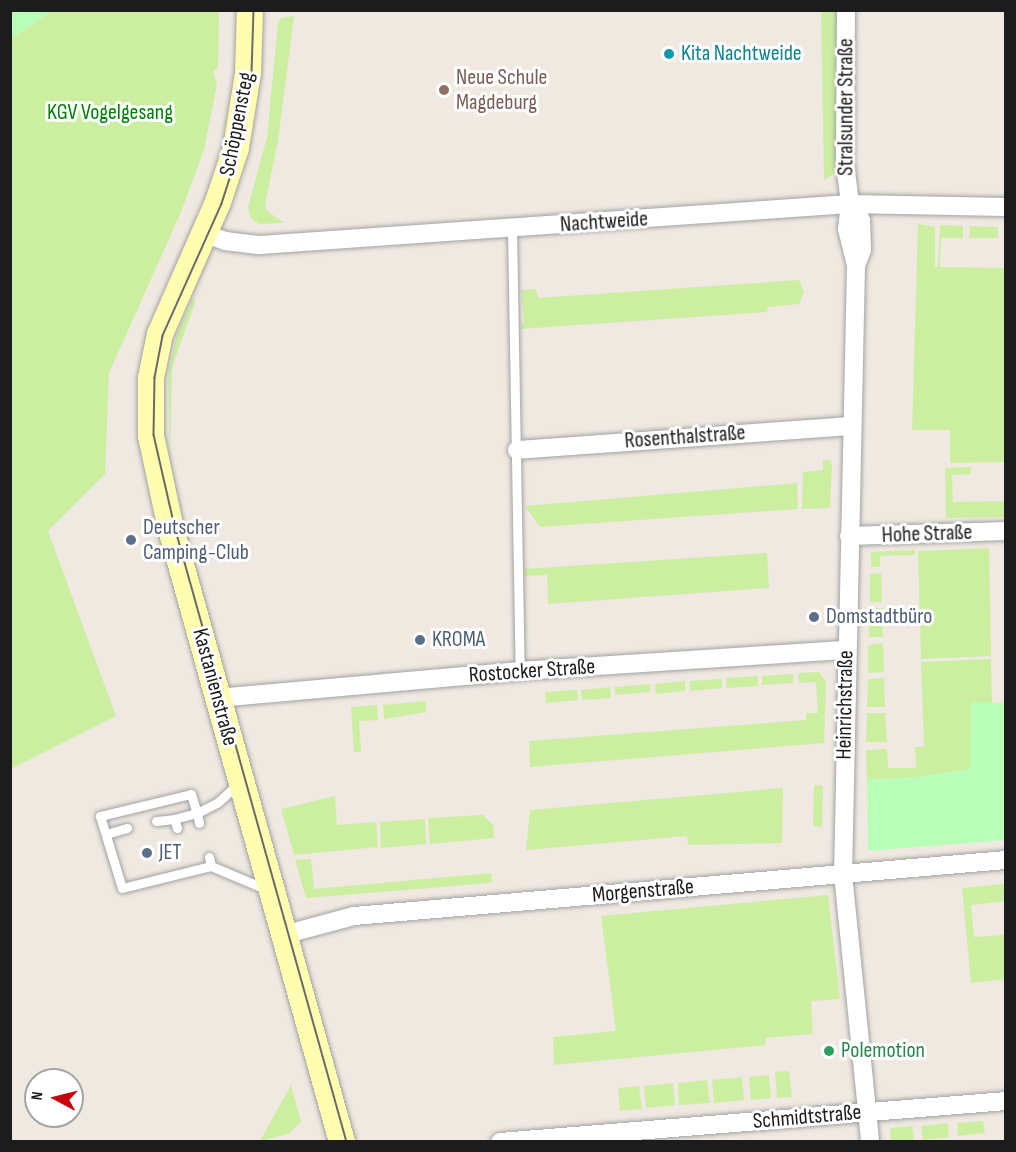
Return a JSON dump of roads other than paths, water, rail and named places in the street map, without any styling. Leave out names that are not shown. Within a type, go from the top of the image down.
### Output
[{"type":"main road","name":"Schöppensteg","points":[[205,234],[227,177],[240,130],[249,64],[250,10]]},
{"type":"main road","name":"Kastanienstraße","points":[[205,234],[163,326],[152,372],[150,420],[155,468],[270,891],[342,1142]]},
{"type":"street","name":"Stralsunder Straße","points":[[846,10],[845,163],[850,204]]},
{"type":"street","name":"Nachtweide","points":[[205,234],[225,241],[260,245],[850,204],[1005,207]]},
{"type":"street","name":"Heinrichstraße","points":[[850,204],[861,220],[862,257],[856,266],[843,874],[870,1142]]},
{"type":"street","name":"Rosenthalstraße","points":[[518,450],[852,426]]},
{"type":"street","name":"Hohe Straße","points":[[849,536],[1005,531]]},
{"type":"street","name":"Rostocker Straße","points":[[218,698],[520,671],[846,650]]},
{"type":"street","name":"Morgenstraße","points":[[283,935],[354,916],[1005,860]]},
{"type":"street","name":"Schmidtstraße","points":[[500,1142],[1005,1101]]},
{"type":"lane","points":[[512,229],[518,450],[520,671]]},
{"type":"lane","points":[[156,821],[176,824],[198,818],[240,781]]},
{"type":"lane","points":[[198,818],[191,794],[100,816],[122,888],[210,862],[270,891]]},
{"type":"lane","points":[[106,834],[128,828]]},
{"type":"tram line","points":[[254,10],[252,74],[241,145],[222,204],[163,336],[155,378],[154,435],[175,527],[347,1142]]},
{"type":"place","name":"Kita Nachtweide","points":[[669,54]]},
{"type":"place","name":"Neue Schule Magdeburg","points":[[444,90]]},
{"type":"place","name":"Deutscher Camping-Club","points":[[131,540]]},
{"type":"place","name":"Domstadtbüro","points":[[814,617]]},
{"type":"place","name":"KROMA","points":[[420,640]]},
{"type":"place","name":"JET","points":[[147,853]]},
{"type":"place","name":"Polemotion","points":[[829,1051]]},
{"type":"park label","name":"KGV Vogelgesang","points":[[110,113]]}]
